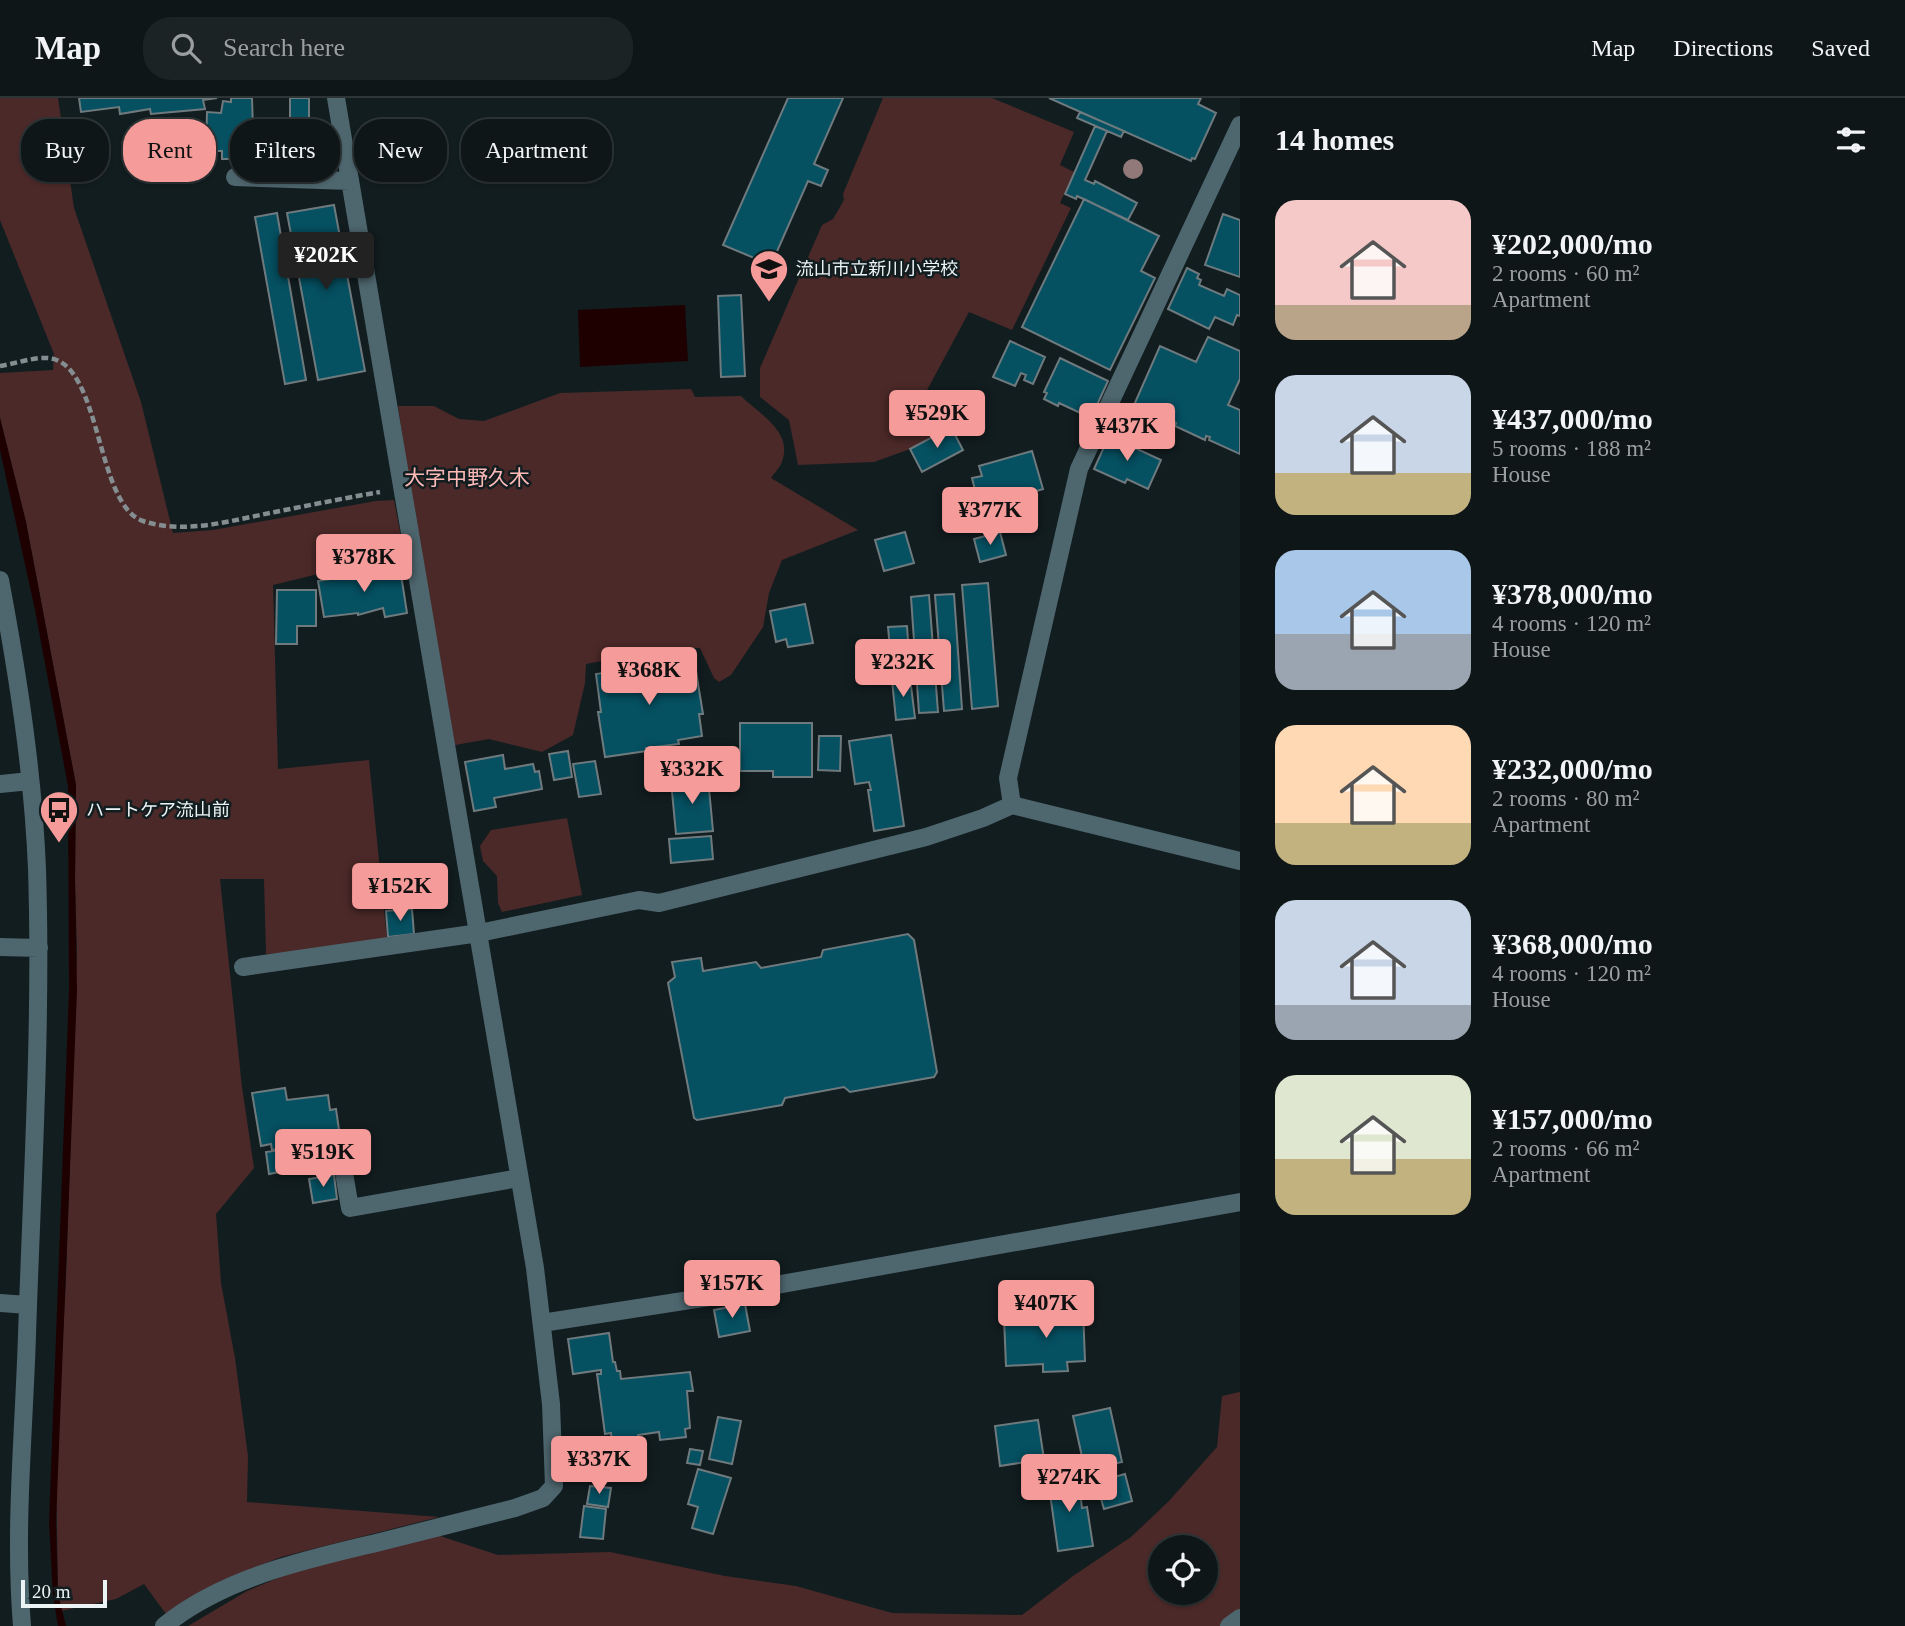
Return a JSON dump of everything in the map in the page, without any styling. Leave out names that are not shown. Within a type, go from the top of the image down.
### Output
[{"type":"street","points":[[164,1626],[229,1588],[281,1567],[515,1508],[542,1498],[554,1486],[551,1404],[542,1323],[479,933],[335,98]]},
{"type":"street","points":[[1012,805],[1008,778],[1079,469],[1240,125]]},
{"type":"street","points":[[340,181],[350,181]]},
{"type":"street","points":[[0,580],[16,669],[30,781],[39,948],[20,1489],[19,1572],[22,1626]]},
{"type":"street","points":[[0,783],[30,781]]},
{"type":"street","points":[[243,967],[479,933],[639,900],[659,902],[926,837],[1012,805],[1240,861]]},
{"type":"street","points":[[0,947],[39,948]]},
{"type":"street","points":[[342,1161],[350,1208],[519,1178]]},
{"type":"street","points":[[542,1323],[709,1297],[1240,1202]]},
{"type":"street","points":[[0,1303],[28,1305]]},
{"type":"street","points":[[1229,1626],[1240,1618]]},
{"type":"path","points":[[0,366],[47,358],[65,364],[80,382],[102,451],[126,509],[140,520],[169,526],[211,524],[401,487]]},
{"type":"shaded area","points":[[0,98],[58,98],[61,119],[21,119],[21,182],[70,182],[74,208],[141,402],[173,533],[213,530],[394,500],[404,553],[273,585],[278,769],[369,760],[387,940],[312,952],[266,954],[264,879],[220,879],[242,1087],[254,1168],[216,1214],[221,1283],[235,1358],[248,1456],[247,1502],[439,1517],[281,1557],[221,1581],[166,1614],[144,1584],[116,1599],[61,1611],[58,1594],[56,1461],[66,1280],[77,951],[76,785],[26,522],[0,418],[0,373],[53,370],[54,354],[0,220]]},
{"type":"shaded area","points":[[883,98],[992,98],[1074,132],[1060,165],[1074,172],[1060,203],[1071,208],[1012,330],[969,312],[925,394],[951,427],[910,449],[874,462],[798,465],[789,420],[760,397],[760,368],[822,225],[833,219],[844,200],[843,194]]},
{"type":"shaded area","points":[[685,305],[688,361],[580,367],[578,310]]},
{"type":"shaded area","points":[[691,389],[695,397],[741,396],[766,417],[780,433],[784,453],[781,464],[771,478],[858,530],[782,560],[769,593],[763,627],[731,675],[719,682],[714,678],[700,648],[670,648],[586,664],[585,683],[573,735],[542,752],[489,739],[455,745],[398,406],[434,406],[459,419],[484,421],[560,393]]},
{"type":"shaded area","points":[[0,418],[26,522],[76,785],[77,991],[56,1522],[58,1594],[66,1626],[58,1626],[53,1595],[49,1523],[69,990],[68,786],[35,610],[0,450]]},
{"type":"shaded area","points":[[567,818],[582,895],[502,912],[498,903],[497,876],[483,861],[480,846],[491,830]]},
{"type":"shaded area","points":[[1240,1392],[1240,1610],[1220,1626],[188,1626],[247,1591],[314,1563],[431,1533],[498,1555],[610,1552],[725,1576],[796,1586],[892,1613],[1022,1615],[1131,1537],[1169,1501],[1217,1447],[1222,1396]]},
{"type":"building","points":[[79,98],[217,98],[203,100],[205,109],[151,114],[150,109],[120,114],[119,107],[81,112]]},
{"type":"building","points":[[231,98],[252,98],[253,119],[230,119],[230,159],[222,159],[222,151],[216,151],[216,119],[207,119],[207,112],[221,113],[223,101],[231,102]]},
{"type":"building","points":[[290,98],[309,98],[309,119],[290,119]]},
{"type":"building","points":[[788,98],[843,98],[814,164],[828,170],[821,186],[808,181],[771,265],[723,245]]},
{"type":"building","points":[[1049,98],[1201,98],[1198,104],[1216,113],[1195,159],[1192,158],[1191,161]]},
{"type":"building","points":[[1080,112],[1124,131],[1121,137],[1077,118]]},
{"type":"building","points":[[1095,126],[1107,131],[1085,180],[1094,184],[1095,181],[1137,203],[1128,220],[1077,196],[1076,199],[1065,194]]},
{"type":"building","points":[[1084,199],[1159,236],[1141,271],[1155,278],[1110,370],[1022,327]]},
{"type":"building","points":[[334,205],[365,371],[318,380],[287,213]]},
{"type":"building","points":[[277,213],[306,380],[285,384],[255,217]]},
{"type":"building","points":[[1223,214],[1240,220],[1240,277],[1205,265]]},
{"type":"building","points":[[1187,268],[1199,274],[1199,285],[1224,296],[1227,289],[1240,295],[1240,316],[1237,315],[1233,325],[1215,317],[1209,329],[1168,309]]},
{"type":"building","points":[[741,295],[745,376],[721,377],[718,296]]},
{"type":"building","points":[[1208,337],[1240,351],[1240,379],[1228,405],[1240,410],[1240,454],[1209,440],[1210,437],[1206,436],[1205,440],[1175,426],[1176,423],[1161,416],[1159,420],[1134,409],[1160,346],[1196,362]]},
{"type":"building","points":[[1010,341],[1045,357],[1033,384],[1024,380],[1026,375],[1021,373],[1015,386],[993,377]]},
{"type":"building","points":[[1060,358],[1108,381],[1091,418],[1044,399],[1047,393],[1044,392]]},
{"type":"building","points":[[951,427],[963,450],[922,472],[910,449]]},
{"type":"building","points":[[1109,436],[1161,460],[1148,489],[1127,479],[1125,483],[1094,469]]},
{"type":"building","points":[[1032,451],[1043,489],[1030,493],[1032,500],[1003,505],[1003,508],[981,514],[972,478],[982,476],[979,466]]},
{"type":"building","points":[[905,532],[914,563],[884,571],[875,540]]},
{"type":"building","points":[[1000,532],[1006,555],[980,562],[974,539]]},
{"type":"building","points":[[400,568],[407,613],[385,617],[383,608],[358,615],[324,617],[318,581]]},
{"type":"building","points":[[988,583],[998,706],[972,709],[962,585]]},
{"type":"building","points":[[277,590],[316,590],[316,626],[297,626],[297,644],[276,644]]},
{"type":"building","points":[[954,594],[962,709],[944,711],[935,595]]},
{"type":"building","points":[[929,595],[938,712],[919,713],[911,597]]},
{"type":"building","points":[[805,604],[813,643],[788,647],[786,639],[776,642],[770,611]]},
{"type":"building","points":[[907,626],[910,670],[892,671],[888,627]]},
{"type":"building","points":[[694,659],[703,714],[699,714],[702,736],[678,740],[679,744],[646,748],[647,751],[605,757],[598,712],[601,712],[596,674]]},
{"type":"building","points":[[910,678],[915,718],[896,720],[892,680]]},
{"type":"building","points":[[740,723],[812,723],[812,777],[773,777],[773,771],[740,771]]},
{"type":"building","points":[[891,735],[904,826],[874,831],[869,782],[855,784],[849,741]]},
{"type":"building","points":[[819,736],[841,736],[840,771],[818,770]]},
{"type":"building","points":[[568,751],[572,777],[554,780],[549,754]]},
{"type":"building","points":[[503,755],[505,769],[533,764],[535,772],[539,771],[542,789],[494,798],[496,807],[474,811],[465,762]]},
{"type":"building","points":[[595,761],[601,794],[579,797],[573,764]]},
{"type":"building","points":[[708,778],[713,831],[676,834],[671,781]]},
{"type":"building","points":[[711,836],[713,859],[671,863],[669,839]]},
{"type":"building","points":[[412,909],[414,934],[388,937],[386,911]]},
{"type":"building","points":[[908,934],[914,940],[937,1072],[934,1077],[850,1092],[844,1087],[785,1098],[782,1105],[697,1120],[694,1118],[668,983],[675,977],[672,962],[701,958],[703,971],[756,962],[761,968],[821,957],[823,950]]},
{"type":"building","points":[[285,1088],[287,1100],[328,1095],[330,1110],[336,1109],[342,1151],[306,1156],[304,1145],[272,1150],[271,1144],[261,1146],[252,1093]]},
{"type":"building","points":[[281,1150],[285,1171],[269,1174],[266,1152]]},
{"type":"building","points":[[334,1175],[337,1199],[313,1203],[309,1179]]},
{"type":"building","points":[[745,1304],[750,1331],[719,1337],[714,1310]]},
{"type":"building","points":[[1083,1309],[1085,1361],[1067,1362],[1068,1371],[1043,1372],[1043,1364],[1006,1366],[1004,1318]]},
{"type":"building","points":[[609,1333],[613,1362],[617,1371],[620,1371],[621,1379],[690,1372],[693,1391],[687,1391],[690,1428],[685,1429],[686,1437],[660,1440],[659,1432],[638,1435],[639,1441],[612,1445],[611,1433],[605,1434],[597,1374],[601,1374],[601,1370],[573,1374],[568,1339]]},
{"type":"building","points":[[1110,1408],[1122,1462],[1085,1470],[1073,1416]]},
{"type":"building","points":[[718,1417],[741,1421],[732,1464],[709,1459]]},
{"type":"building","points":[[1038,1420],[1044,1459],[1000,1466],[995,1426]]},
{"type":"building","points":[[690,1449],[703,1451],[700,1465],[687,1463]]},
{"type":"building","points":[[698,1469],[731,1478],[713,1534],[692,1528],[698,1507],[688,1504]]},
{"type":"building","points":[[1125,1474],[1132,1501],[1104,1509],[1096,1482]]},
{"type":"building","points":[[1078,1475],[1082,1508],[1087,1507],[1093,1546],[1058,1551],[1048,1479]]},
{"type":"building","points":[[590,1486],[611,1488],[608,1507],[587,1504]]},
{"type":"building","points":[[584,1506],[606,1509],[603,1539],[580,1537]]},
{"type":"place","name":"流山市立新川小学校","points":[[769,303]]},
{"type":"place","name":"ハートケア流山前","points":[[59,844]]},
{"type":"district","name":"大字中野久木","points":[[467,478]]}]
